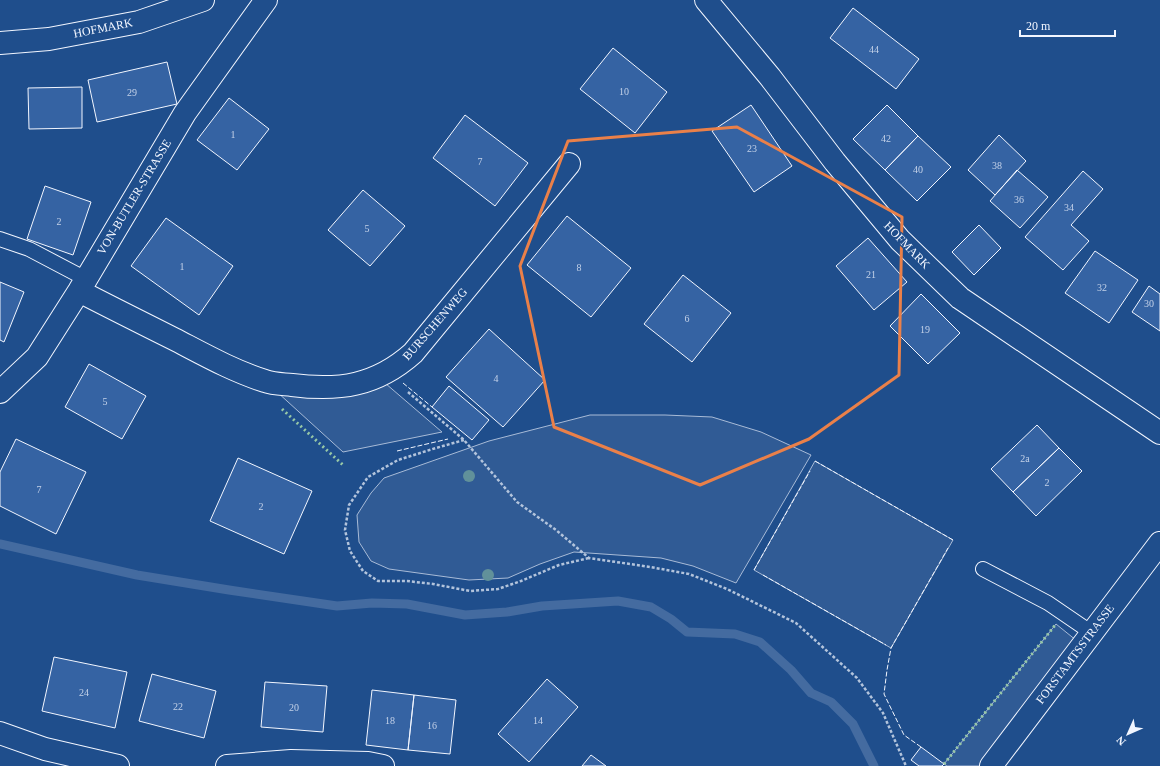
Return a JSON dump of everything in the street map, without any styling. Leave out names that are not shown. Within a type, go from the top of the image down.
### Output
[{"type":"street","name":"HOFMARK","points":[[0,43],[49,39],[139,22],[203,0]]},
{"type":"street","name":"VON-BUTLER-STRASSE","points":[[0,392],[37,357],[185,113],[266,0]]},
{"type":"street","name":"HOFMARK","points":[[706,0],[770,77],[835,162],[900,240],[960,298],[1160,433]]},
{"type":"street","name":"BURSCHENWEG","points":[[82,285],[230,368],[266,381],[307,387],[336,388],[366,382],[386,373],[413,353],[569,164]]},
{"type":"street","name":"FORSTAMTSSTRASSE","points":[[991,766],[1160,543]]},
{"type":"street","points":[[0,733],[45,749],[118,766]]},
{"type":"street","points":[[227,766],[290,761],[368,763],[383,766]]},
{"type":"lane","points":[[0,239],[29,249],[82,285]]},
{"type":"lane","points":[[983,569],[1048,603],[1092,633]]},
{"type":"path","points":[[386,373],[464,440],[517,502],[556,530],[589,558]]},
{"type":"path","points":[[464,440],[398,460],[368,477],[349,505],[345,530],[350,551],[363,571],[378,581],[407,581],[470,591],[498,589],[559,565],[589,558],[689,574],[727,589],[796,623],[857,678],[883,713],[906,766]]},
{"type":"highlighted area","points":[[737,127],[902,217],[899,375],[809,439],[700,485],[554,427],[520,266],[568,141]]},
{"type":"shaded area","points":[[378,377],[442,432],[343,452],[265,381]]},
{"type":"shaded area","points":[[590,415],[665,415],[712,417],[761,432],[811,455],[736,583],[693,566],[661,558],[574,552],[540,564],[508,578],[469,580],[389,569],[371,561],[359,542],[357,515],[371,493],[384,478],[489,441]]},
{"type":"shaded area","points":[[815,461],[953,540],[891,648],[754,570]]},
{"type":"shaded area","points":[[1056,624],[1082,645],[991,766],[947,766],[944,764]]},
{"type":"building","points":[[853,8],[919,59],[896,89],[830,38]]},
{"type":"building","points":[[613,48],[667,92],[635,133],[580,89]]},
{"type":"building","points":[[167,62],[177,104],[97,122],[88,80]]},
{"type":"building","points":[[82,87],[82,128],[29,129],[28,88]]},
{"type":"building","points":[[229,98],[269,129],[237,170],[197,140]]},
{"type":"building","points":[[751,105],[792,166],[754,192],[712,131]]},
{"type":"building","points":[[887,105],[918,136],[885,170],[853,139]]},
{"type":"building","points":[[465,115],[528,163],[495,206],[433,158]]},
{"type":"building","points":[[999,135],[1026,161],[995,195],[968,170]]},
{"type":"building","points":[[918,136],[951,167],[917,201],[885,170]]},
{"type":"building","points":[[1017,170],[1048,197],[1020,228],[990,201]]},
{"type":"building","points":[[1083,171],[1103,189],[1071,225],[1089,241],[1063,270],[1025,237]]},
{"type":"building","points":[[45,186],[91,202],[73,255],[27,239]]},
{"type":"building","points":[[363,190],[405,226],[370,266],[328,230]]},
{"type":"building","points":[[567,216],[631,268],[591,317],[527,265]]},
{"type":"building","points":[[166,218],[233,266],[199,315],[131,266]]},
{"type":"building","points":[[979,225],[1001,248],[974,275],[952,252]]},
{"type":"building","points":[[868,238],[907,282],[874,310],[836,266]]},
{"type":"building","points":[[1095,251],[1138,280],[1109,323],[1065,293]]},
{"type":"building","points":[[683,275],[731,313],[692,362],[644,324]]},
{"type":"building","points":[[0,282],[24,292],[4,342],[0,340]]},
{"type":"building","points":[[1149,286],[1160,294],[1160,331],[1132,312]]},
{"type":"building","points":[[921,294],[960,333],[928,364],[890,326]]},
{"type":"building","points":[[489,329],[545,380],[503,427],[446,377]]},
{"type":"building","points":[[89,364],[146,396],[122,439],[65,407]]},
{"type":"building","points":[[449,386],[489,420],[472,440],[432,407]]},
{"type":"building","points":[[1037,425],[1059,448],[1013,492],[991,469]]},
{"type":"building","points":[[16,439],[86,472],[56,534],[0,506],[0,472]]},
{"type":"building","points":[[1059,448],[1082,471],[1036,516],[1013,492]]},
{"type":"building","points":[[238,458],[312,491],[284,554],[210,521]]},
{"type":"building","points":[[54,657],[127,672],[115,728],[42,711]]},
{"type":"building","points":[[152,674],[216,691],[204,738],[139,721]]},
{"type":"building","points":[[547,679],[578,707],[529,762],[498,734]]},
{"type":"building","points":[[265,682],[327,686],[323,732],[261,727]]},
{"type":"building","points":[[372,690],[414,695],[408,750],[366,745]]},
{"type":"building","points":[[414,695],[456,700],[450,754],[408,750]]},
{"type":"building","points":[[921,747],[944,764],[942,766],[919,766],[911,760]]},
{"type":"building","points":[[591,755],[606,766],[582,766]]},
{"type":"waterway","points":[[0,544],[137,575],[337,606],[372,603],[407,604],[465,615],[507,612],[542,606],[618,601],[651,607],[671,619],[687,632],[735,634],[760,642],[791,670],[811,693],[831,702],[853,724],[874,766]]},
{"type":"hedge","points":[[282,409],[343,465]]},
{"type":"hedge","points":[[944,764],[1056,624]]},
{"type":"fence","points":[[403,383],[432,407]]},
{"type":"fence","points":[[397,451],[448,439]]},
{"type":"fence","points":[[815,461],[953,540]]},
{"type":"fence","points":[[754,570],[810,471]]},
{"type":"fence","points":[[921,747],[904,735],[884,694],[887,670],[891,648],[948,548]]},
{"type":"fence","points":[[763,575],[886,645]]}]
